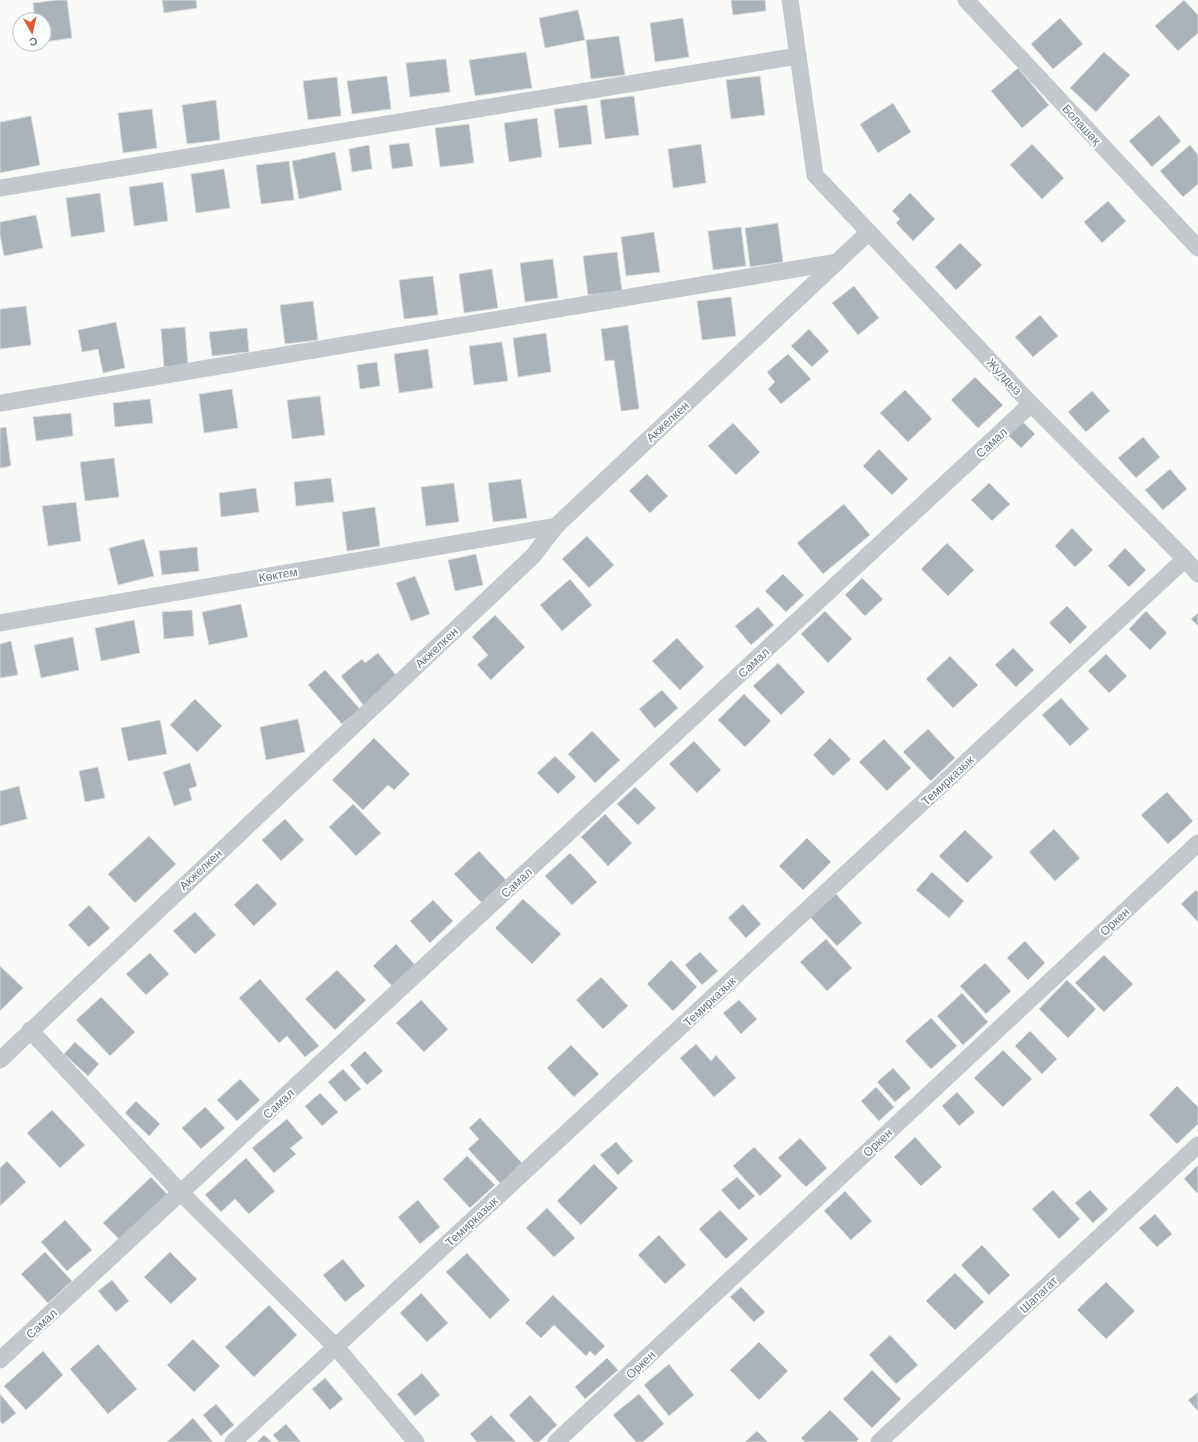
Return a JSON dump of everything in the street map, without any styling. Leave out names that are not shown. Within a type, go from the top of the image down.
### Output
[{"type":"street","points":[[0,188],[798,56],[790,0]]},
{"type":"street","name":"Болашақ","points":[[966,0],[1198,248]]},
{"type":"street","name":"Жулдыз","points":[[798,56],[816,176],[1032,404],[1198,574]]},
{"type":"street","name":"Акжелкен","points":[[0,1060],[533,556],[556,526],[869,232]]},
{"type":"street","points":[[0,403],[837,262]]},
{"type":"street","name":"Самал","points":[[0,1360],[1032,404]]},
{"type":"street","name":"Көктем","points":[[0,623],[556,526]]},
{"type":"street","name":"Темирказык","points":[[233,1442],[1185,560]]},
{"type":"street","name":"Оркен","points":[[556,1442],[1198,843]]},
{"type":"street","points":[[30,1030],[181,1193],[336,1346],[416,1442]]},
{"type":"street","name":"Шапагат","points":[[878,1442],[1198,1145]]},
{"type":"building","points":[[67,0],[72,38],[52,41],[52,12],[34,12],[33,3]]},
{"type":"building","points":[[162,0],[196,0],[197,8],[164,13]]},
{"type":"building","points":[[731,0],[765,0],[766,11],[733,15]]},
{"type":"building","points":[[1184,0],[1198,15],[1198,33],[1178,51],[1155,26]]},
{"type":"building","points":[[578,10],[585,40],[545,48],[539,18]]},
{"type":"building","points":[[683,18],[689,57],[655,62],[650,23]]},
{"type":"building","points":[[1060,18],[1083,44],[1053,69],[1031,44]]},
{"type":"building","points":[[619,36],[625,75],[591,79],[586,40]]},
{"type":"building","points":[[526,52],[532,88],[475,96],[469,60]]},
{"type":"building","points":[[1104,52],[1130,75],[1096,112],[1070,88]]},
{"type":"building","points":[[446,59],[450,92],[410,97],[406,63]]},
{"type":"building","points":[[1018,68],[1049,105],[1022,128],[991,91]]},
{"type":"building","points":[[387,76],[391,109],[352,114],[347,81]]},
{"type":"building","points":[[760,76],[765,115],[731,119],[726,80]]},
{"type":"building","points":[[337,77],[341,116],[308,120],[303,81]]},
{"type":"building","points":[[634,96],[639,135],[605,139],[600,100]]},
{"type":"building","points":[[216,100],[220,140],[187,144],[182,105]]},
{"type":"building","points":[[893,103],[911,132],[878,153],[860,124]]},
{"type":"building","points":[[587,105],[592,144],[559,148],[554,109]]},
{"type":"building","points":[[152,109],[157,148],[123,153],[118,113]]},
{"type":"building","points":[[1159,115],[1181,141],[1152,167],[1129,141]]},
{"type":"building","points":[[31,116],[40,165],[0,173],[0,122]]},
{"type":"building","points":[[537,118],[542,157],[509,162],[504,123]]},
{"type":"building","points":[[469,124],[474,163],[440,167],[435,128]]},
{"type":"building","points":[[409,143],[413,166],[392,169],[389,145]]},
{"type":"building","points":[[701,144],[706,183],[673,188],[668,149]]},
{"type":"building","points":[[1032,144],[1064,178],[1042,199],[1010,165]]},
{"type":"building","points":[[369,145],[372,169],[352,172],[349,149]]},
{"type":"building","points":[[1190,145],[1198,155],[1198,184],[1183,197],[1160,171]]},
{"type":"building","points":[[335,152],[342,190],[299,199],[292,161]]},
{"type":"building","points":[[289,161],[294,200],[261,204],[256,165]]},
{"type":"building","points":[[224,169],[230,208],[196,213],[191,174]]},
{"type":"building","points":[[163,182],[168,221],[134,226],[129,187]]},
{"type":"building","points":[[100,193],[105,232],[71,237],[66,198]]},
{"type":"building","points":[[910,193],[935,219],[913,241],[896,223],[900,219],[892,211]]},
{"type":"building","points":[[1108,201],[1126,221],[1102,243],[1084,222]]},
{"type":"building","points":[[36,215],[43,248],[4,256],[0,235],[0,222]]},
{"type":"building","points":[[778,223],[783,262],[750,267],[745,228]]},
{"type":"building","points":[[741,227],[746,266],[713,270],[708,231]]},
{"type":"building","points":[[654,232],[660,272],[626,276],[621,237]]},
{"type":"building","points":[[960,243],[982,265],[956,290],[935,267]]},
{"type":"building","points":[[617,252],[622,291],[588,295],[583,256]]},
{"type":"building","points":[[553,259],[558,298],[525,302],[520,263]]},
{"type":"building","points":[[492,269],[498,308],[464,313],[459,274]]},
{"type":"building","points":[[433,276],[438,315],[404,319],[399,280]]},
{"type":"building","points":[[854,286],[879,318],[858,335],[832,303]]},
{"type":"building","points":[[731,297],[736,336],[702,340],[697,301]]},
{"type":"building","points":[[313,301],[318,340],[285,344],[280,305]]},
{"type":"building","points":[[26,306],[31,345],[0,349],[0,309]]},
{"type":"building","points":[[1040,315],[1058,336],[1033,357],[1015,337]]},
{"type":"building","points":[[116,322],[125,368],[103,373],[98,349],[82,352],[78,330]]},
{"type":"building","points":[[628,325],[639,409],[621,411],[614,360],[605,361],[601,329]]},
{"type":"building","points":[[185,327],[188,365],[164,367],[161,329]]},
{"type":"building","points":[[247,328],[249,352],[212,356],[209,332]]},
{"type":"building","points":[[809,329],[829,351],[812,367],[791,346]]},
{"type":"building","points":[[546,333],[551,372],[518,377],[513,338]]},
{"type":"building","points":[[502,342],[508,381],[474,385],[469,346]]},
{"type":"building","points":[[428,349],[433,388],[399,393],[394,354]]},
{"type":"building","points":[[788,354],[811,379],[781,404],[768,389],[775,382],[767,372]]},
{"type":"building","points":[[377,362],[380,386],[360,389],[357,365]]},
{"type":"building","points":[[975,377],[1003,405],[978,428],[951,400]]},
{"type":"building","points":[[232,389],[238,428],[204,433],[199,394]]},
{"type":"building","points":[[905,390],[932,419],[908,442],[880,413]]},
{"type":"building","points":[[1092,391],[1110,411],[1086,432],[1068,412]]},
{"type":"building","points":[[320,396],[325,435],[292,439],[287,400]]},
{"type":"building","points":[[150,399],[153,423],[115,427],[113,403]]},
{"type":"building","points":[[71,413],[73,436],[36,441],[33,417]]},
{"type":"building","points":[[1021,420],[1035,434],[1021,448],[1007,434]]},
{"type":"building","points":[[733,423],[760,452],[736,475],[708,446]]},
{"type":"building","points":[[6,427],[11,466],[0,468],[0,428]]},
{"type":"building","points":[[1143,437],[1160,457],[1136,478],[1118,458]]},
{"type":"building","points":[[879,449],[908,479],[892,495],[863,466]]},
{"type":"building","points":[[114,458],[119,497],[85,501],[80,462]]},
{"type":"building","points":[[1170,469],[1187,489],[1163,510],[1145,490]]},
{"type":"building","points":[[647,474],[668,496],[650,513],[629,491]]},
{"type":"building","points":[[331,478],[334,502],[296,506],[294,482]]},
{"type":"building","points":[[521,479],[527,518],[493,522],[488,483]]},
{"type":"building","points":[[454,483],[459,522],[426,526],[421,487]]},
{"type":"building","points":[[989,483],[1010,504],[992,521],[971,500]]},
{"type":"building","points":[[256,488],[259,512],[221,517],[219,493]]},
{"type":"building","points":[[76,502],[81,541],[48,546],[42,506]]},
{"type":"building","points":[[844,504],[870,535],[823,574],[797,543]]},
{"type":"building","points":[[375,507],[380,546],[347,551],[342,512]]},
{"type":"building","points":[[1072,528],[1093,550],[1075,567],[1055,546]]},
{"type":"building","points":[[587,536],[614,565],[589,588],[562,559]]},
{"type":"building","points":[[144,539],[154,576],[118,585],[109,548]]},
{"type":"building","points":[[947,543],[974,570],[948,596],[921,569]]},
{"type":"building","points":[[197,547],[199,571],[162,575],[159,551]]},
{"type":"building","points":[[1125,548],[1146,570],[1129,587],[1108,566]]},
{"type":"building","points":[[476,554],[483,585],[455,591],[448,560]]},
{"type":"building","points":[[783,574],[804,595],[786,612],[765,591]]},
{"type":"building","points":[[415,576],[430,614],[411,621],[396,583]]},
{"type":"building","points":[[862,578],[883,599],[865,616],[845,595]]},
{"type":"building","points":[[570,579],[592,605],[562,631],[540,605]]},
{"type":"building","points":[[241,604],[248,637],[209,645],[202,612]]},
{"type":"building","points":[[1067,606],[1087,627],[1070,644],[1049,623]]},
{"type":"building","points":[[758,607],[774,625],[751,645],[735,626]]},
{"type":"building","points":[[192,610],[194,636],[164,639],[162,612]]},
{"type":"building","points":[[825,611],[852,639],[828,663],[801,634]]},
{"type":"building","points":[[1146,611],[1167,633],[1150,650],[1129,629]]},
{"type":"building","points":[[1198,613],[1198,626],[1191,619]]},
{"type":"building","points":[[495,615],[525,647],[491,680],[477,665],[488,655],[472,637]]},
{"type":"building","points":[[134,620],[140,653],[101,661],[95,628]]},
{"type":"building","points":[[73,637],[79,670],[41,678],[34,645]]},
{"type":"building","points":[[677,638],[704,667],[680,690],[652,661]]},
{"type":"building","points":[[11,641],[18,675],[0,678],[0,644]]},
{"type":"building","points":[[1013,648],[1034,670],[1016,687],[995,665]]},
{"type":"building","points":[[378,653],[399,679],[364,706],[341,676],[362,659],[365,663]]},
{"type":"building","points":[[1106,654],[1127,676],[1109,693],[1088,671]]},
{"type":"building","points":[[950,656],[978,685],[953,708],[926,679]]},
{"type":"building","points":[[778,663],[805,692],[781,715],[753,686]]},
{"type":"building","points":[[325,670],[360,709],[342,724],[308,685]]},
{"type":"building","points":[[662,690],[678,708],[655,728],[639,709]]},
{"type":"building","points":[[744,694],[771,721],[745,747],[718,720]]},
{"type":"building","points":[[1061,698],[1089,729],[1070,746],[1042,715]]},
{"type":"building","points":[[195,699],[222,726],[197,752],[170,725]]},
{"type":"building","points":[[298,719],[305,752],[266,760],[260,727]]},
{"type":"building","points":[[160,720],[167,754],[128,761],[121,728]]},
{"type":"building","points":[[928,729],[955,758],[931,781],[903,752]]},
{"type":"building","points":[[592,731],[620,760],[595,783],[568,754]]},
{"type":"building","points":[[374,738],[410,774],[394,790],[388,785],[363,810],[332,780]]},
{"type":"building","points":[[830,738],[851,759],[833,776],[813,755]]},
{"type":"building","points":[[884,739],[911,768],[887,791],[859,762]]},
{"type":"building","points":[[694,741],[721,770],[697,793],[669,764]]},
{"type":"building","points":[[555,756],[576,777],[558,794],[537,773]]},
{"type":"building","points":[[190,763],[197,786],[189,789],[192,800],[174,806],[163,772]]},
{"type":"building","points":[[98,767],[105,798],[85,802],[79,771]]},
{"type":"building","points":[[19,786],[27,819],[0,826],[0,791]]},
{"type":"building","points":[[635,787],[656,808],[638,825],[617,804]]},
{"type":"building","points":[[1167,792],[1193,821],[1168,844],[1141,815]]},
{"type":"building","points":[[353,804],[381,833],[356,856],[329,827]]},
{"type":"building","points":[[605,814],[632,843],[608,866],[581,837]]},
{"type":"building","points":[[285,819],[304,840],[281,861],[262,840]]},
{"type":"building","points":[[1054,829],[1080,858],[1055,881],[1029,852]]},
{"type":"building","points":[[965,830],[993,857],[967,883],[939,856]]},
{"type":"building","points":[[149,836],[176,864],[135,903],[108,874]]},
{"type":"building","points":[[807,838],[831,862],[803,890],[779,866]]},
{"type":"building","points":[[479,851],[506,880],[482,903],[454,874]]},
{"type":"building","points":[[570,853],[597,882],[572,905],[545,876]]},
{"type":"building","points":[[932,872],[964,901],[949,918],[916,890]]},
{"type":"building","points":[[257,883],[277,904],[254,926],[234,905]]},
{"type":"building","points":[[1196,890],[1198,892],[1198,922],[1181,904]]},
{"type":"building","points":[[836,894],[862,923],[837,946],[810,917]]},
{"type":"building","points":[[523,899],[561,934],[532,964],[495,928]]},
{"type":"building","points":[[433,900],[453,921],[430,943],[410,921]]},
{"type":"building","points":[[743,904],[761,924],[746,938],[728,918]]},
{"type":"building","points":[[89,905],[110,928],[89,947],[68,925]]},
{"type":"building","points":[[195,912],[216,935],[195,954],[173,931]]},
{"type":"building","points":[[826,939],[852,968],[827,991],[800,962]]},
{"type":"building","points":[[1025,941],[1045,963],[1028,980],[1007,958]]},
{"type":"building","points":[[396,944],[416,966],[393,987],[373,966]]},
{"type":"building","points":[[700,952],[718,971],[702,985],[685,965]]},
{"type":"building","points":[[150,953],[169,974],[146,995],[126,974]]},
{"type":"building","points":[[1104,955],[1133,984],[1104,1012],[1075,983]]},
{"type":"building","points":[[671,960],[697,987],[673,1011],[647,984]]},
{"type":"building","points":[[985,963],[1011,991],[986,1014],[960,986]]},
{"type":"building","points":[[0,966],[23,988],[0,1011]]},
{"type":"building","points":[[337,970],[366,1000],[335,1030],[305,999]]},
{"type":"building","points":[[601,977],[628,1006],[603,1029],[576,1000]]},
{"type":"building","points":[[260,979],[319,1046],[305,1057],[287,1036],[279,1043],[239,998]]},
{"type":"building","points":[[1067,980],[1096,1009],[1068,1038],[1039,1009]]},
{"type":"building","points":[[962,993],[988,1022],[963,1045],[937,1016]]},
{"type":"building","points":[[101,997],[135,1032],[110,1056],[76,1020]]},
{"type":"building","points":[[421,1000],[448,1029],[424,1052],[396,1023]]},
{"type":"building","points":[[739,1000],[757,1019],[741,1034],[723,1013]]},
{"type":"building","points":[[931,1018],[957,1046],[931,1069],[905,1041]]},
{"type":"building","points":[[1030,1031],[1057,1059],[1042,1074],[1015,1046]]},
{"type":"building","points":[[75,1042],[99,1064],[88,1076],[64,1054]]},
{"type":"building","points":[[696,1044],[711,1061],[716,1055],[736,1078],[714,1097],[680,1058]]},
{"type":"building","points":[[571,1045],[599,1074],[574,1097],[547,1068]]},
{"type":"building","points":[[1003,1050],[1032,1079],[1003,1107],[974,1078]]},
{"type":"building","points":[[365,1051],[383,1071],[367,1085],[350,1065]]},
{"type":"building","points":[[893,1068],[911,1088],[895,1102],[877,1082]]},
{"type":"building","points":[[343,1069],[361,1089],[345,1102],[328,1082]]},
{"type":"building","points":[[240,1079],[260,1100],[237,1121],[217,1100]]},
{"type":"building","points":[[1177,1086],[1198,1107],[1198,1124],[1177,1144],[1149,1115]]},
{"type":"building","points":[[876,1087],[894,1107],[879,1121],[861,1101]]},
{"type":"building","points":[[957,1092],[975,1112],[959,1126],[942,1106]]},
{"type":"building","points":[[320,1093],[338,1112],[322,1126],[305,1106]]},
{"type":"building","points":[[136,1101],[160,1124],[149,1136],[125,1113]]},
{"type":"building","points":[[205,1107],[225,1128],[201,1149],[182,1128]]},
{"type":"building","points":[[52,1110],[85,1145],[60,1168],[27,1133]]},
{"type":"building","points":[[480,1118],[523,1164],[501,1184],[468,1149],[479,1139],[469,1128]]},
{"type":"building","points":[[287,1119],[303,1138],[290,1148],[296,1154],[274,1173],[252,1148]]},
{"type":"building","points":[[915,1137],[942,1167],[921,1186],[894,1157]]},
{"type":"building","points":[[800,1138],[827,1168],[806,1187],[778,1158]]},
{"type":"building","points":[[616,1142],[633,1161],[618,1175],[600,1155]]},
{"type":"building","points":[[754,1147],[782,1176],[760,1196],[733,1166]]},
{"type":"building","points":[[467,1156],[495,1185],[470,1208],[443,1179]]},
{"type":"building","points":[[246,1158],[275,1191],[249,1214],[235,1199],[221,1212],[205,1195]]},
{"type":"building","points":[[7,1161],[26,1182],[0,1206],[0,1168]]},
{"type":"building","points":[[594,1164],[618,1188],[581,1225],[557,1201]]},
{"type":"building","points":[[1198,1165],[1198,1194],[1184,1179]]},
{"type":"building","points":[[151,1177],[168,1195],[121,1241],[103,1223]]},
{"type":"building","points":[[737,1177],[755,1196],[739,1210],[721,1190]]},
{"type":"building","points":[[1053,1190],[1080,1219],[1059,1239],[1032,1209]]},
{"type":"building","points":[[1090,1190],[1108,1209],[1093,1223],[1075,1203]]},
{"type":"building","points":[[845,1191],[872,1221],[851,1240],[824,1211]]},
{"type":"building","points":[[418,1200],[440,1227],[420,1244],[398,1217]]},
{"type":"building","points":[[547,1208],[575,1238],[554,1257],[526,1228]]},
{"type":"building","points":[[720,1210],[748,1239],[726,1259],[699,1229]]},
{"type":"building","points":[[1155,1214],[1172,1234],[1157,1247],[1139,1228]]},
{"type":"building","points":[[65,1220],[92,1250],[67,1271],[41,1242]]},
{"type":"building","points":[[659,1235],[686,1265],[665,1284],[638,1255]]},
{"type":"building","points":[[982,1245],[1010,1275],[989,1295],[961,1265]]},
{"type":"building","points":[[45,1252],[72,1281],[48,1303],[21,1274]]},
{"type":"building","points":[[170,1252],[197,1279],[171,1304],[144,1277]]},
{"type":"building","points":[[467,1253],[510,1300],[490,1319],[446,1272]]},
{"type":"building","points":[[343,1259],[365,1286],[345,1302],[323,1275]]},
{"type":"building","points":[[955,1273],[984,1302],[955,1330],[926,1301]]},
{"type":"building","points":[[112,1280],[129,1301],[116,1312],[98,1291]]},
{"type":"building","points":[[1106,1282],[1135,1311],[1106,1339],[1077,1310]]},
{"type":"building","points":[[741,1287],[765,1312],[754,1322],[730,1297]]},
{"type":"building","points":[[421,1293],[448,1323],[427,1342],[400,1313]]},
{"type":"building","points":[[553,1295],[605,1346],[595,1356],[590,1351],[586,1356],[554,1325],[541,1338],[525,1323]]},
{"type":"building","points":[[269,1305],[297,1335],[254,1377],[225,1347]]},
{"type":"building","points":[[890,1335],[918,1365],[896,1384],[869,1355]]},
{"type":"building","points":[[193,1339],[220,1366],[194,1392],[167,1365]]},
{"type":"building","points":[[759,1342],[788,1371],[759,1400],[730,1370]]},
{"type":"building","points":[[98,1344],[137,1389],[108,1414],[70,1369]]},
{"type":"building","points":[[43,1351],[63,1375],[26,1410],[4,1386]]},
{"type":"building","points":[[607,1358],[618,1370],[585,1399],[575,1387]]},
{"type":"building","points":[[669,1364],[694,1395],[669,1416],[644,1385]]},
{"type":"building","points":[[872,1370],[901,1399],[872,1428],[843,1399]]},
{"type":"building","points":[[422,1373],[440,1395],[415,1416],[397,1394]]},
{"type":"building","points":[[325,1378],[343,1399],[330,1410],[312,1389]]},
{"type":"building","points":[[1198,1392],[1198,1411],[1188,1400]]},
{"type":"building","points":[[0,1394],[16,1413],[3,1424],[0,1421]]},
{"type":"building","points":[[639,1394],[664,1424],[643,1442],[636,1442],[613,1415]]},
{"type":"building","points":[[530,1395],[557,1425],[539,1442],[534,1442],[509,1415]]},
{"type":"building","points":[[216,1404],[234,1425],[221,1436],[203,1415]]},
{"type":"building","points":[[830,1410],[859,1439],[856,1442],[805,1442],[801,1438]]},
{"type":"building","points":[[491,1415],[516,1442],[477,1442],[470,1434]]},
{"type":"building","points":[[193,1418],[213,1442],[167,1442]]},
{"type":"building","points":[[286,1424],[301,1442],[279,1442],[273,1435]]},
{"type":"building","points":[[757,1431],[768,1442],[745,1442]]},
{"type":"building","points":[[264,1435],[272,1442],[257,1442]]}]
